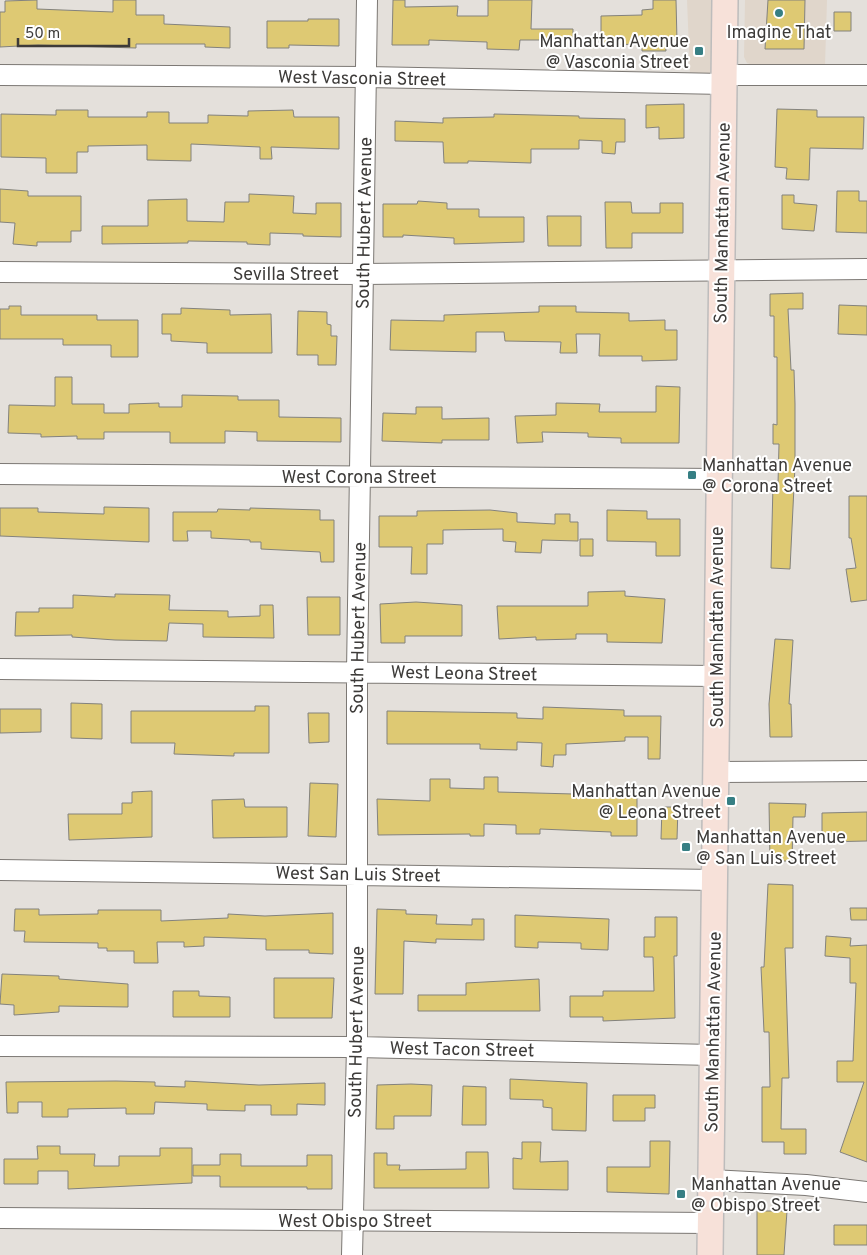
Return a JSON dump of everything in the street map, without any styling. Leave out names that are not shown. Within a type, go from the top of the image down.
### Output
[{"type":"main road","name":"South Manhattan Avenue","points":[[710,1255],[717,772],[721,270],[726,0]]},
{"type":"street","name":"South Hubert Avenue","points":[[352,1255],[357,1047],[357,672],[367,0]]},
{"type":"street","name":"West Vasconia Street","points":[[0,75],[724,79],[867,75]]},
{"type":"street","name":"Sevilla Street","points":[[0,272],[364,274],[867,269]]},
{"type":"street","name":"West Corona Street","points":[[0,474],[719,479]]},
{"type":"street","name":"West Leona Street","points":[[0,669],[717,676]]},
{"type":"street","points":[[717,772],[867,770]]},
{"type":"street","name":"West San Luis Street","points":[[0,870],[715,880]]},
{"type":"street","name":"West Tacon Street","points":[[0,1046],[357,1047],[713,1055]]},
{"type":"street","points":[[711,1180],[806,1185],[867,1192]]},
{"type":"street","name":"West Obispo Street","points":[[0,1218],[710,1223]]},
{"type":"shaded area","points":[[687,0],[718,0],[716,75],[690,74]]},
{"type":"shaded area","points":[[745,0],[827,0],[825,66],[752,65],[747,63],[744,57]]},
{"type":"building","points":[[37,0],[37,9],[113,12],[113,0],[136,0],[136,15],[164,15],[164,24],[230,27],[230,48],[205,47],[205,44],[136,44],[136,48],[38,45],[0,47],[0,12],[5,12],[5,1]]},
{"type":"building","points":[[393,0],[405,0],[405,7],[458,6],[457,16],[488,16],[488,0],[532,0],[531,29],[573,29],[573,46],[547,46],[547,40],[520,40],[519,50],[487,49],[487,42],[429,40],[429,45],[392,45]]},
{"type":"building","points":[[653,0],[676,0],[677,41],[665,41],[666,51],[642,51],[642,44],[601,45],[601,16],[642,15],[642,10],[653,9]]},
{"type":"building","points":[[768,0],[805,0],[804,49],[765,49]]},
{"type":"building","points":[[834,12],[851,12],[851,31],[834,31]]},
{"type":"building","points":[[308,19],[339,19],[339,46],[289,45],[289,48],[267,48],[267,21],[308,21]]},
{"type":"building","points":[[684,104],[684,138],[659,139],[659,127],[646,128],[646,105]]},
{"type":"building","points":[[777,109],[817,110],[817,117],[864,117],[863,149],[810,148],[809,180],[786,179],[787,168],[775,167]]},
{"type":"building","points":[[56,110],[88,110],[88,117],[147,117],[147,112],[169,112],[169,123],[208,123],[208,115],[248,116],[248,111],[293,110],[294,117],[339,117],[339,149],[271,147],[272,159],[260,159],[260,147],[191,144],[191,161],[147,160],[147,145],[88,146],[88,152],[77,152],[77,173],[46,173],[46,158],[1,157],[1,114],[56,115]]},
{"type":"building","points":[[494,114],[625,119],[625,142],[616,142],[615,154],[602,153],[602,141],[579,140],[579,149],[531,149],[531,163],[468,161],[468,163],[444,163],[443,142],[395,141],[395,121],[443,123],[443,118],[494,117]]},
{"type":"building","points":[[0,189],[28,191],[28,196],[81,196],[81,231],[71,231],[71,242],[37,242],[37,246],[13,244],[15,223],[0,222]]},
{"type":"building","points":[[837,191],[859,191],[859,201],[867,201],[867,233],[836,232]]},
{"type":"building","points":[[249,194],[294,196],[293,213],[316,214],[316,203],[341,203],[341,237],[270,233],[270,245],[247,244],[247,242],[188,241],[188,243],[102,244],[102,226],[148,226],[148,200],[187,199],[187,221],[224,222],[225,202],[249,202]]},
{"type":"building","points":[[782,195],[794,195],[794,203],[817,205],[814,231],[782,229]]},
{"type":"building","points":[[418,201],[447,203],[447,209],[479,209],[479,217],[524,217],[524,242],[454,244],[454,238],[403,235],[403,237],[383,237],[383,204],[417,204]]},
{"type":"building","points":[[605,202],[631,202],[632,213],[660,213],[660,203],[683,203],[683,233],[632,233],[632,248],[606,248]]},
{"type":"building","points":[[547,216],[581,216],[581,246],[548,246]]},
{"type":"building","points":[[803,293],[803,309],[788,309],[791,370],[794,370],[795,404],[795,466],[790,569],[771,568],[773,484],[778,484],[779,444],[773,444],[773,424],[777,425],[777,357],[774,357],[774,316],[770,316],[770,294]]},
{"type":"building","points":[[839,305],[867,306],[867,335],[838,334]]},
{"type":"building","points":[[9,306],[21,306],[21,315],[97,315],[97,320],[138,320],[138,357],[111,357],[111,345],[63,345],[63,339],[0,339],[0,309],[9,309]]},
{"type":"building","points":[[539,306],[576,306],[576,312],[629,313],[629,321],[665,320],[665,330],[677,330],[677,360],[642,361],[642,356],[599,356],[600,334],[576,334],[577,353],[560,353],[561,342],[505,341],[504,332],[476,332],[476,352],[390,350],[391,320],[444,321],[444,315],[539,312]]},
{"type":"building","points":[[181,308],[230,310],[230,315],[271,314],[272,353],[207,353],[207,343],[171,341],[171,334],[162,334],[162,314],[181,314]]},
{"type":"building","points":[[298,311],[327,312],[327,324],[331,325],[331,336],[337,336],[336,365],[318,365],[318,355],[297,355]]},
{"type":"building","points":[[55,377],[72,377],[72,404],[104,404],[104,413],[129,413],[129,404],[159,403],[159,407],[182,407],[182,395],[238,396],[238,400],[279,400],[279,417],[341,418],[341,442],[257,441],[257,432],[225,431],[225,443],[170,443],[170,432],[104,432],[104,439],[77,439],[77,436],[41,437],[41,434],[8,433],[9,405],[55,406]]},
{"type":"building","points":[[656,386],[680,387],[679,443],[621,443],[621,438],[588,437],[588,433],[542,432],[543,442],[517,443],[515,416],[556,415],[556,403],[600,404],[599,412],[656,412]]},
{"type":"building","points":[[416,407],[442,407],[442,419],[489,418],[489,440],[442,440],[442,443],[382,441],[383,413],[416,414]]},
{"type":"building","points":[[849,496],[867,496],[867,600],[851,602],[846,569],[856,568],[851,538],[849,538]]},
{"type":"building","points":[[104,507],[149,508],[149,542],[0,536],[0,508],[38,508],[38,512],[104,514]]},
{"type":"building","points":[[250,508],[320,510],[320,520],[334,520],[334,562],[321,562],[320,552],[261,549],[261,542],[211,538],[211,531],[187,531],[188,541],[173,541],[173,512],[217,512],[218,509],[250,510]]},
{"type":"building","points":[[490,510],[517,513],[517,522],[555,524],[555,514],[570,514],[570,522],[578,522],[578,541],[542,540],[541,553],[515,552],[516,542],[503,541],[503,529],[443,530],[443,544],[427,544],[427,574],[411,574],[412,547],[379,547],[379,516],[417,516],[417,511]]},
{"type":"building","points":[[607,510],[647,511],[647,519],[680,519],[680,556],[656,556],[656,542],[607,541]]},
{"type":"building","points":[[580,539],[593,539],[593,556],[580,556]]},
{"type":"building","points":[[625,591],[625,596],[665,599],[662,643],[607,642],[607,634],[576,634],[576,639],[536,640],[536,637],[499,639],[497,606],[588,606],[588,592]]},
{"type":"building","points":[[115,594],[170,595],[169,610],[228,611],[228,617],[260,616],[260,605],[273,605],[274,638],[203,637],[203,624],[169,623],[167,641],[115,640],[72,637],[72,635],[15,636],[16,612],[39,612],[39,608],[73,608],[73,595],[115,597]]},
{"type":"building","points":[[307,597],[340,597],[340,635],[308,635]]},
{"type":"building","points":[[416,602],[462,605],[462,636],[405,636],[405,643],[381,643],[380,604]]},
{"type":"building","points":[[775,639],[793,640],[789,704],[791,704],[792,737],[770,737],[769,704]]},
{"type":"building","points":[[71,703],[102,704],[102,739],[71,738]]},
{"type":"building","points":[[255,706],[269,706],[269,753],[234,753],[234,756],[174,754],[175,743],[131,743],[131,711],[255,711]]},
{"type":"building","points":[[543,707],[624,710],[624,716],[661,716],[660,759],[648,759],[648,737],[625,737],[625,741],[566,744],[566,755],[554,755],[553,767],[541,766],[542,743],[517,742],[517,750],[480,749],[480,744],[387,744],[387,711],[517,713],[517,718],[543,719]]},
{"type":"building","points":[[0,709],[41,709],[41,732],[0,733]]},
{"type":"building","points":[[308,713],[329,713],[329,742],[309,743]]},
{"type":"building","points":[[484,777],[498,777],[498,792],[612,795],[637,793],[637,836],[611,836],[611,832],[540,829],[540,834],[516,834],[516,825],[484,824],[484,836],[470,836],[470,834],[378,835],[377,799],[430,801],[430,779],[450,779],[450,788],[484,789]]},
{"type":"building","points":[[310,783],[338,784],[336,837],[308,836]]},
{"type":"building","points":[[152,791],[152,837],[69,840],[68,814],[122,814],[122,803],[132,803],[132,792]]},
{"type":"building","points":[[244,799],[245,807],[287,807],[287,837],[213,838],[212,800]]},
{"type":"building","points":[[769,803],[806,804],[805,817],[793,817],[792,861],[770,861]]},
{"type":"building","points":[[662,807],[678,807],[677,839],[661,839]]},
{"type":"building","points":[[867,812],[867,841],[822,842],[822,813]]},
{"type":"building","points":[[768,884],[793,885],[793,948],[785,948],[789,1078],[782,1078],[781,1129],[806,1129],[806,1154],[784,1154],[784,1142],[762,1142],[762,1087],[770,1087],[769,1032],[764,1032],[761,967],[764,967]]},
{"type":"building","points":[[850,908],[867,908],[867,920],[851,920]]},
{"type":"building","points":[[15,909],[39,909],[39,915],[98,914],[98,910],[161,910],[161,921],[228,918],[228,914],[265,916],[333,913],[333,954],[309,953],[309,950],[266,950],[266,939],[204,937],[204,946],[184,947],[184,942],[157,942],[158,963],[134,963],[134,951],[107,951],[107,948],[98,948],[98,943],[24,942],[25,931],[14,931]]},
{"type":"building","points":[[377,909],[406,910],[406,914],[437,915],[436,924],[472,925],[472,919],[484,919],[484,940],[436,939],[436,943],[404,941],[403,994],[375,994]]},
{"type":"building","points":[[515,915],[609,919],[608,950],[581,949],[581,943],[538,942],[538,948],[515,947]]},
{"type":"building","points":[[655,917],[677,917],[677,956],[674,956],[675,1018],[603,1021],[603,1017],[570,1017],[570,996],[603,996],[603,991],[654,991],[653,957],[644,957],[644,937],[655,937]]},
{"type":"building","points":[[826,936],[851,938],[850,946],[867,945],[867,1162],[840,1152],[864,1082],[837,1082],[837,1061],[853,1061],[856,983],[850,983],[850,958],[825,956]]},
{"type":"building","points":[[2,974],[59,976],[59,979],[128,984],[128,1007],[59,1006],[59,1012],[14,1015],[14,1005],[0,1004]]},
{"type":"building","points":[[274,978],[334,978],[332,1018],[274,1018]]},
{"type":"building","points":[[539,979],[540,1011],[418,1011],[418,995],[466,995],[466,983]]},
{"type":"building","points":[[173,991],[199,991],[199,996],[230,997],[230,1017],[173,1017]]},
{"type":"building","points":[[510,1079],[587,1083],[586,1131],[552,1130],[552,1108],[543,1107],[543,1100],[510,1099]]},
{"type":"building","points":[[185,1081],[259,1085],[325,1083],[325,1105],[297,1104],[297,1115],[271,1115],[271,1105],[245,1105],[245,1111],[207,1110],[207,1104],[155,1102],[154,1114],[126,1114],[126,1108],[68,1109],[68,1117],[42,1117],[42,1102],[18,1102],[18,1113],[7,1113],[6,1082],[155,1082],[155,1086],[185,1087]]},
{"type":"building","points":[[377,1085],[432,1085],[431,1116],[394,1116],[394,1129],[376,1129]]},
{"type":"building","points":[[463,1086],[486,1087],[486,1125],[462,1125]]},
{"type":"building","points":[[613,1095],[655,1095],[655,1108],[645,1108],[645,1121],[613,1121]]},
{"type":"building","points":[[650,1141],[670,1141],[669,1194],[607,1192],[607,1167],[650,1167]]},
{"type":"building","points":[[522,1142],[541,1142],[540,1162],[568,1161],[568,1190],[513,1189],[513,1158],[522,1159]]},
{"type":"building","points":[[37,1146],[60,1146],[60,1154],[95,1154],[94,1166],[119,1166],[119,1156],[160,1156],[160,1148],[192,1148],[192,1183],[68,1189],[68,1171],[38,1171],[38,1184],[4,1184],[4,1159],[38,1159]]},
{"type":"building","points":[[466,1152],[488,1152],[489,1188],[374,1188],[374,1153],[387,1153],[387,1165],[400,1165],[399,1170],[466,1169]]},
{"type":"building","points":[[220,1154],[241,1154],[241,1166],[307,1166],[307,1155],[332,1155],[332,1189],[307,1189],[307,1187],[220,1187],[220,1176],[193,1176],[193,1165],[220,1165]]},
{"type":"building","points":[[757,1211],[787,1211],[784,1255],[757,1255]]},
{"type":"building","points":[[834,1225],[867,1225],[867,1245],[834,1245]]},
{"type":"place","name":"Imagine That","points":[[779,13]]},
{"type":"place","name":"Manhattan Avenue @ Vasconia Street","points":[[699,51]]},
{"type":"place","name":"Manhattan Avenue @ Corona Street","points":[[692,475]]},
{"type":"place","name":"Manhattan Avenue @ Leona Street","points":[[731,801]]},
{"type":"place","name":"Manhattan Avenue @ San Luis Street","points":[[686,847]]},
{"type":"place","name":"Manhattan Avenue @ Obispo Street","points":[[681,1194]]}]
